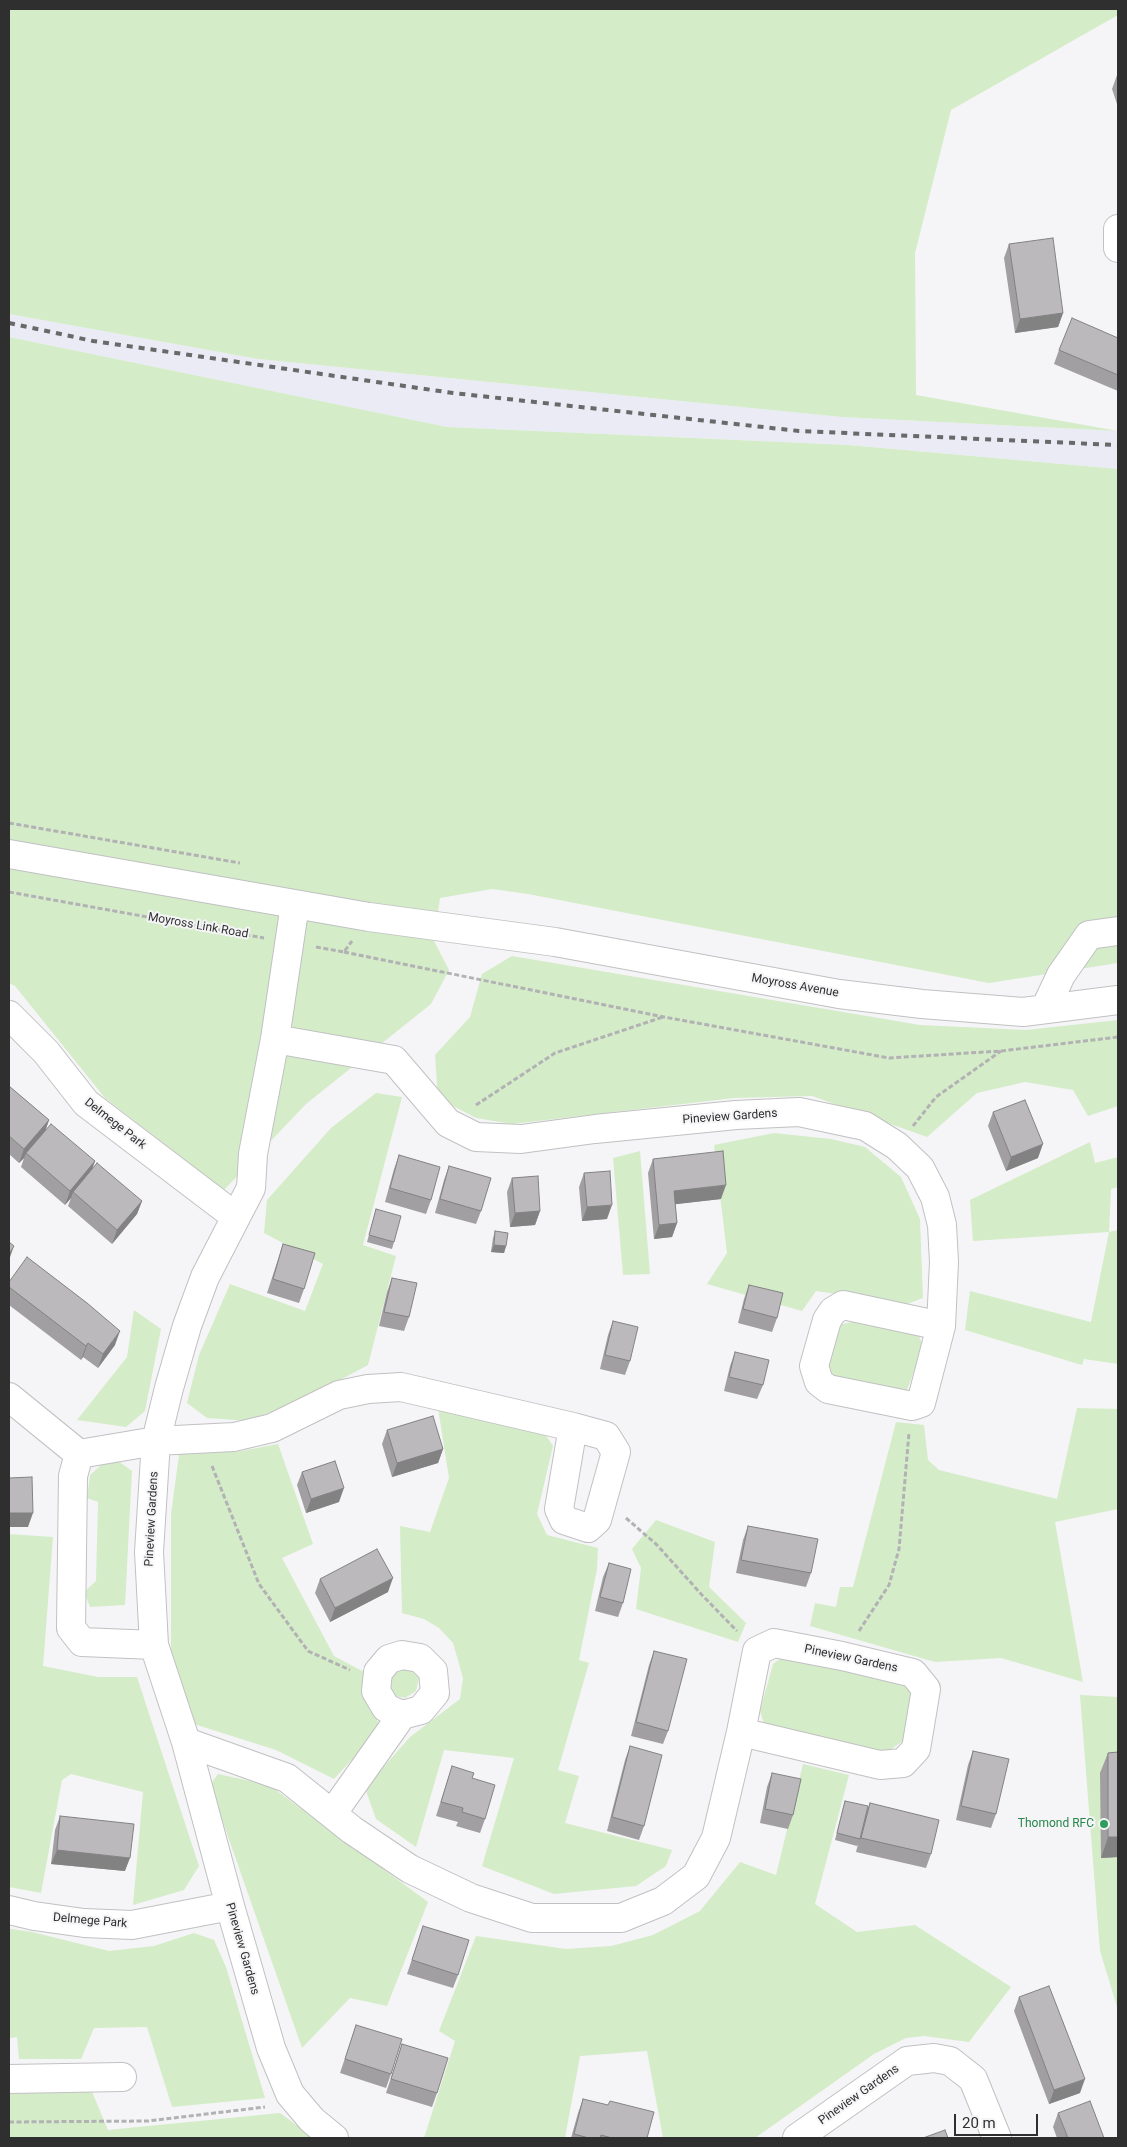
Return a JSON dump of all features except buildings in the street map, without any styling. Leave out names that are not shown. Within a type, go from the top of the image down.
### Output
[{"type":"street","points":[[1118,229],[1118,248]]},
{"type":"street","points":[[9,854],[370,917]]},
{"type":"street","points":[[275,1039],[295,904]]},
{"type":"street","name":"Moyross Avenue","points":[[370,917],[555,942],[839,994],[922,1004],[1023,1012],[1118,1000]]},
{"type":"street","points":[[1045,1009],[1062,975],[1089,935],[1118,931]]},
{"type":"street","name":"Delmege Park","points":[[9,1015],[46,1052],[86,1103],[236,1217]]},
{"type":"street","name":"Pineview Gardens","points":[[334,2138],[312,2120],[290,2094],[271,2048],[186,1742],[154,1645],[148,1552],[156,1440],[187,1326],[205,1277],[250,1188],[253,1154],[275,1039],[394,1060],[448,1124],[476,1137],[521,1140],[595,1129],[736,1114],[799,1112],[865,1126],[897,1146],[920,1168],[935,1197],[942,1225],[944,1262],[941,1326],[921,1403],[912,1406]]},
{"type":"street","points":[[912,1406],[828,1389],[819,1382],[814,1366],[827,1320],[833,1311],[843,1305],[941,1326]]},
{"type":"street","points":[[9,1397],[79,1454],[156,1440],[234,1437],[272,1428],[339,1395],[368,1389],[401,1387],[573,1426],[606,1436],[616,1452],[597,1520],[588,1528],[564,1520],[559,1509],[573,1426]]},
{"type":"street","points":[[79,1454],[74,1476],[71,1628],[82,1642],[154,1645]]},
{"type":"street","name":"Pineview Gardens","points":[[741,1732],[880,1765],[903,1763],[916,1749],[926,1689],[913,1673],[842,1656],[774,1643],[757,1651]]},
{"type":"street","points":[[186,1742],[287,1778],[352,1830],[410,1869],[472,1898],[532,1918],[621,1918],[663,1902],[696,1876],[716,1838],[741,1732],[757,1651]]},
{"type":"street","points":[[402,1655],[420,1658],[433,1671],[435,1693],[420,1710],[402,1715],[386,1708],[376,1690],[378,1672],[389,1659],[402,1655]]},
{"type":"street","points":[[332,1814],[402,1715]]},
{"type":"street","name":"Delmege Park","points":[[9,1910],[34,1916],[84,1923],[132,1925],[230,1906]]},
{"type":"street","name":"Pineview Gardens","points":[[796,2138],[907,2061],[934,2058],[950,2061],[973,2079],[997,2138]]},
{"type":"street","points":[[9,2079],[122,2077]]},
{"type":"path","name":"Moyross Link Road","points":[[9,892],[344,952],[664,1017],[889,1058],[1001,1051],[1118,1037]]},
{"type":"path","points":[[344,952],[370,917]]},
{"type":"path","points":[[448,1124],[555,1053],[664,1017]]},
{"type":"path","points":[[897,1146],[936,1097],[1001,1051]]},
{"type":"path","points":[[842,1656],[889,1585],[897,1558],[912,1406]]},
{"type":"path","points":[[203,1439],[210,1463],[259,1584],[308,1651],[347,1669],[378,1672]]},
{"type":"path","points":[[603,1498],[657,1545],[702,1595],[757,1651]]},
{"type":"path","points":[[9,2122],[148,2121],[269,2107],[290,2094]]},
{"type":"shaded area","points":[[9,314],[258,359],[842,417],[1118,431],[1118,469],[848,445],[447,427],[9,337]]},
{"type":"green space","points":[[9,9],[1118,9],[1118,15],[951,110],[915,253],[916,395],[1118,431],[842,417],[258,359],[9,314]]},
{"type":"green space","points":[[9,337],[447,427],[848,445],[1118,469],[1118,963],[989,983],[528,894],[492,889],[440,898],[434,941],[449,970],[431,1004],[306,1104],[224,1190],[105,1098],[15,986],[9,983]]},
{"type":"green space","points":[[512,956],[920,1025],[1026,1030],[1118,1020],[1118,1106],[1088,1116],[1073,1090],[1025,1082],[977,1093],[927,1137],[812,1096],[734,1098],[512,1124],[476,1118],[438,1098],[435,1055],[470,1017],[482,974]]},
{"type":"green space","points":[[376,1093],[402,1097],[363,1245],[396,1256],[368,1365],[314,1394],[249,1421],[207,1418],[187,1403],[199,1355],[230,1284],[305,1311],[323,1264],[264,1233],[267,1200],[331,1128]]},
{"type":"green space","points":[[774,1133],[831,1139],[865,1147],[901,1177],[920,1219],[923,1298],[907,1304],[816,1291],[802,1311],[707,1284],[727,1253],[714,1145]]},
{"type":"green space","points":[[1090,1142],[1095,1163],[1118,1157],[1118,1187],[1111,1189],[1109,1232],[973,1241],[970,1200]]},
{"type":"green space","points":[[640,1151],[650,1274],[623,1275],[613,1158]]},
{"type":"green space","points":[[1118,1230],[1118,1364],[1084,1359],[1082,1365],[965,1330],[970,1291],[1091,1322],[1109,1232]]},
{"type":"green space","points":[[134,1310],[161,1329],[145,1411],[126,1427],[77,1420],[127,1357]]},
{"type":"green space","points":[[852,1322],[919,1336],[923,1346],[906,1393],[834,1377],[827,1363],[838,1325]]},
{"type":"green space","points":[[438,1408],[543,1431],[553,1446],[537,1514],[547,1535],[598,1548],[597,1569],[579,1660],[589,1663],[558,1770],[579,1776],[565,1823],[672,1850],[666,1866],[636,1886],[554,1894],[482,1866],[514,1758],[444,1750],[416,1847],[376,1819],[365,1788],[410,1737],[460,1699],[463,1678],[453,1643],[439,1628],[424,1619],[402,1613],[400,1526],[430,1532],[449,1478]]},
{"type":"green space","points":[[1077,1408],[1118,1409],[1118,1509],[1055,1522],[1083,1682],[1001,1658],[935,1662],[810,1626],[815,1603],[836,1607],[840,1587],[853,1587],[896,1422],[924,1425],[928,1460],[939,1470],[1057,1499]]},
{"type":"green space","points":[[278,1444],[313,1544],[282,1558],[334,1656],[364,1672],[369,1703],[381,1728],[334,1779],[276,1750],[194,1724],[171,1660],[171,1514],[179,1455],[191,1446],[236,1452]]},
{"type":"green space","points":[[111,1456],[132,1471],[125,1605],[90,1607],[84,1592],[96,1581],[98,1502],[87,1498],[90,1475]]},
{"type":"green space","points":[[656,1520],[715,1542],[709,1587],[746,1623],[738,1642],[636,1609],[641,1568],[632,1549]]},
{"type":"green space","points":[[9,1534],[53,1537],[43,1666],[98,1677],[137,1677],[199,1866],[184,1890],[133,1905],[143,1792],[71,1774],[62,1780],[41,1893],[9,1887]]},
{"type":"green space","points":[[784,1656],[907,1682],[914,1694],[904,1740],[886,1753],[764,1724],[760,1711],[773,1664]]},
{"type":"green space","points":[[399,1663],[417,1672],[419,1678],[416,1691],[405,1698],[392,1695],[385,1677]]},
{"type":"green space","name":"Thomond RFC","points":[[1080,1695],[1118,1697],[1118,2010],[1100,1951]]},
{"type":"green space","points":[[803,1764],[849,1775],[815,1904],[857,1932],[915,1925],[1011,1987],[969,2042],[924,2036],[906,2038],[874,2054],[755,2138],[663,2138],[647,2051],[580,2056],[565,2138],[424,2138],[455,2041],[439,2031],[476,1936],[566,1949],[611,1946],[653,1935],[700,1911],[740,1862],[776,1875]]},
{"type":"green space","points":[[218,1774],[269,1785],[428,1902],[387,2006],[350,1998],[302,2048],[210,1785]]},
{"type":"green space","points":[[9,1930],[32,1932],[109,1951],[154,1946],[194,1933],[214,1940],[226,1967],[265,2098],[172,2107],[147,2027],[94,2028],[81,2059],[19,2059],[17,2037],[9,2038]]},
{"type":"green space","points":[[90,2087],[108,2130],[280,2113],[314,2138],[9,2138],[9,2088]]},
{"type":"railway","points":[[9,323],[93,341],[453,393],[799,431],[1118,445]]},
{"type":"place","name":"Thomond RFC","points":[[1104,1824]]}]
